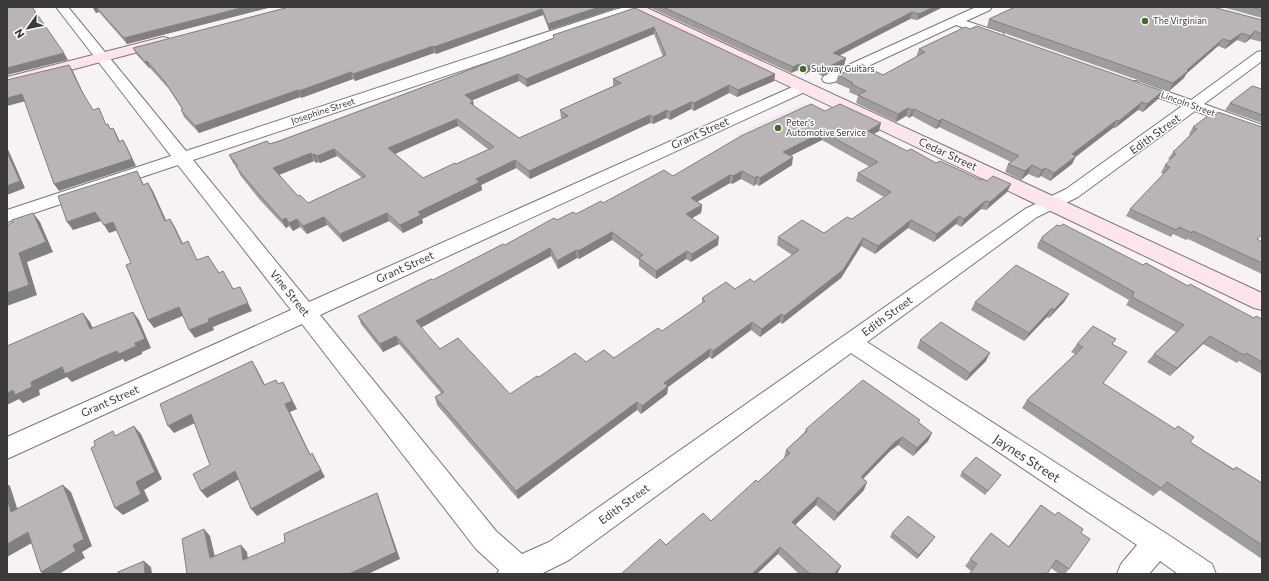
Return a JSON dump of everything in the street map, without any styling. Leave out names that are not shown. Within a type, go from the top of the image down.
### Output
[{"type":"street","name":"Vine Street","points":[[62,7],[486,540],[518,573]]},
{"type":"street","name":"Cedar Street","points":[[637,7],[1262,302]]},
{"type":"street","name":"Josephine Street","points":[[7,216],[637,7]]},
{"type":"street","points":[[829,79],[986,7]]},
{"type":"street","points":[[955,21],[1013,42]]},
{"type":"street","points":[[7,82],[178,37]]},
{"type":"street","name":"Edith Street","points":[[518,573],[559,551],[1031,213],[1072,194],[1262,55]]},
{"type":"street","name":"Lincoln Street","points":[[1126,82],[1262,130]]},
{"type":"street","name":"Grant Street","points":[[7,448],[804,87]]},
{"type":"street","name":"Jaynes Street","points":[[851,342],[1157,542],[1202,574]]},
{"type":"street","points":[[1131,574],[1157,542]]},
{"type":"shaded area","points":[[804,103],[829,114],[759,148],[735,135]]},
{"type":"building","points":[[7,7],[32,7],[64,53],[7,68]]},
{"type":"building","points":[[96,7],[245,7],[124,38]]},
{"type":"building","points":[[289,7],[599,7],[548,24],[542,9],[434,47],[433,46],[353,74],[351,72],[195,126],[181,110],[183,109],[165,82],[147,61],[145,62],[133,48]]},
{"type":"building","points":[[663,7],[933,7],[919,14],[912,12],[833,53],[846,58],[824,69],[813,64],[806,67],[799,64],[793,67]]},
{"type":"building","points":[[1015,7],[1213,7],[1262,20],[1262,34],[1255,31],[1250,36],[1242,33],[1230,41],[1223,39],[1173,83],[989,19]]},
{"type":"building","points":[[1251,7],[1262,7],[1262,10]]},
{"type":"building","points":[[635,8],[775,74],[738,90],[729,85],[694,103],[691,102],[670,112],[667,110],[653,117],[650,115],[529,171],[515,160],[476,179],[480,182],[418,212],[421,215],[400,225],[387,213],[340,234],[324,217],[303,226],[297,219],[289,223],[286,218],[282,220],[236,167],[238,166],[229,155],[267,141],[270,144],[282,140],[554,38],[553,35]],"holes":[[[654,27],[666,55],[613,79],[621,83],[560,110],[568,116],[519,138],[470,103],[473,101],[465,95],[518,74],[526,79]],[[457,119],[494,147],[423,178],[388,148]],[[334,149],[366,176],[308,203],[300,195],[298,196],[273,168],[311,153],[317,156]]]},
{"type":"building","points":[[977,26],[1163,91],[1147,104],[1142,102],[1119,121],[1117,120],[1072,154],[1076,156],[1054,173],[1045,168],[1042,170],[1032,165],[1025,171],[1008,164],[1019,156],[942,119],[939,121],[914,109],[912,110],[908,108],[898,114],[858,95],[866,91],[851,84],[853,83],[838,75],[861,64],[883,75],[925,52],[919,49],[965,27],[970,29]]},
{"type":"building","points":[[69,65],[93,110],[99,108],[106,125],[108,124],[110,129],[113,128],[119,142],[123,140],[132,159],[54,184],[22,94],[7,98],[7,80]]},
{"type":"building","points":[[1252,86],[1262,89],[1262,115],[1230,103]]},
{"type":"building","points":[[811,104],[825,111],[840,104],[881,123],[868,131],[907,151],[911,149],[936,163],[940,161],[981,180],[987,181],[993,176],[1011,184],[990,202],[985,201],[964,219],[959,216],[937,234],[911,220],[878,246],[863,238],[843,270],[784,316],[781,314],[762,329],[752,322],[713,351],[710,349],[664,383],[668,386],[642,406],[637,402],[516,491],[435,397],[444,392],[396,336],[380,344],[358,316],[503,244],[505,245],[554,218],[557,220],[573,212],[576,214],[601,201],[603,203],[664,170],[673,176],[741,136]],"holes":[[[823,132],[878,162],[858,173],[891,192],[852,219],[847,217],[824,233],[802,220],[778,237],[799,250],[754,282],[750,279],[735,289],[726,282],[702,298],[705,301],[662,331],[658,328],[614,358],[604,350],[586,362],[575,353],[510,394],[458,338],[440,349],[416,321],[550,248],[557,261],[612,232],[643,255],[639,258],[656,271],[687,251],[692,254],[719,237],[686,214],[702,205],[691,198],[730,175],[733,176],[742,171],[755,178],[757,176],[760,178],[793,157],[783,152]]]},
{"type":"building","points":[[1218,112],[1262,127],[1262,235],[1257,239],[1262,242],[1262,263],[1193,231],[1192,233],[1179,227],[1176,230],[1130,209],[1170,167],[1165,165],[1176,154],[1173,152],[1197,129],[1193,127],[1209,115],[1213,116]]},
{"type":"building","points":[[7,152],[20,181],[7,186]]},
{"type":"building","points":[[137,171],[143,185],[148,183],[165,221],[170,219],[182,244],[188,241],[197,260],[208,256],[219,273],[223,271],[233,289],[240,287],[248,303],[208,319],[209,322],[189,330],[179,307],[148,320],[126,265],[131,263],[113,222],[104,225],[95,212],[67,222],[58,196]]},
{"type":"building","points":[[33,213],[46,242],[19,253],[29,285],[7,293],[7,225],[13,222],[12,220]]},
{"type":"building","points":[[1063,224],[1143,265],[1146,263],[1188,286],[1190,284],[1254,318],[1256,316],[1262,319],[1262,362],[1246,353],[1244,355],[1210,336],[1177,368],[1154,354],[1184,325],[1132,297],[1134,292],[1041,240],[1043,238],[1042,237],[1057,225],[1060,226]]},
{"type":"building","points":[[1016,265],[1069,294],[1054,310],[1052,308],[1029,333],[975,302]]},
{"type":"building","points":[[133,312],[145,339],[135,343],[136,346],[119,354],[117,351],[65,374],[62,367],[31,382],[32,387],[15,395],[13,390],[7,393],[7,346],[83,313],[90,329]]},
{"type":"building","points":[[941,322],[990,353],[970,373],[920,340]]},
{"type":"building","points":[[1093,326],[1116,339],[1112,344],[1127,352],[1103,383],[1175,429],[1178,426],[1194,437],[1190,442],[1234,470],[1236,467],[1262,483],[1262,545],[1167,482],[1161,488],[1027,400],[1083,347],[1077,344]]},
{"type":"building","points":[[252,361],[264,385],[276,380],[278,384],[283,382],[292,401],[285,404],[310,455],[312,453],[321,470],[251,509],[235,471],[201,491],[193,474],[210,465],[191,414],[168,426],[160,404]]},
{"type":"building","points":[[863,380],[920,420],[918,422],[932,433],[917,448],[902,437],[894,443],[861,477],[867,482],[838,513],[818,497],[792,522],[841,566],[834,574],[810,574],[780,547],[752,574],[621,574],[660,539],[666,545],[703,513],[711,521],[756,480],[758,482],[790,453],[786,450],[807,431],[806,429]]},
{"type":"building","points":[[134,426],[155,472],[136,482],[141,494],[115,508],[91,448],[95,446],[94,441],[113,431],[115,436]]},
{"type":"building","points":[[976,457],[1001,475],[988,491],[962,472]]},
{"type":"building","points":[[63,485],[84,539],[73,545],[76,551],[41,572],[28,532],[7,544],[7,498],[11,512]]},
{"type":"building","points":[[377,493],[396,552],[349,574],[187,574],[182,539],[204,529],[210,558],[241,545],[243,560],[285,542],[284,534]]},
{"type":"building","points":[[1041,505],[1055,515],[1058,512],[1083,529],[1081,533],[1090,539],[1069,569],[1056,560],[1047,574],[969,574],[977,564],[970,559],[991,533],[1009,547]]},
{"type":"building","points":[[908,516],[935,537],[919,555],[892,533]]},
{"type":"building","points":[[144,561],[145,574],[118,574],[118,572]]},
{"type":"place","name":"The Virginian","points":[[1145,21]]},
{"type":"place","name":"Subway Guitars","points":[[803,69]]},
{"type":"place","name":"Peter's Automotive Service","points":[[778,128]]}]
